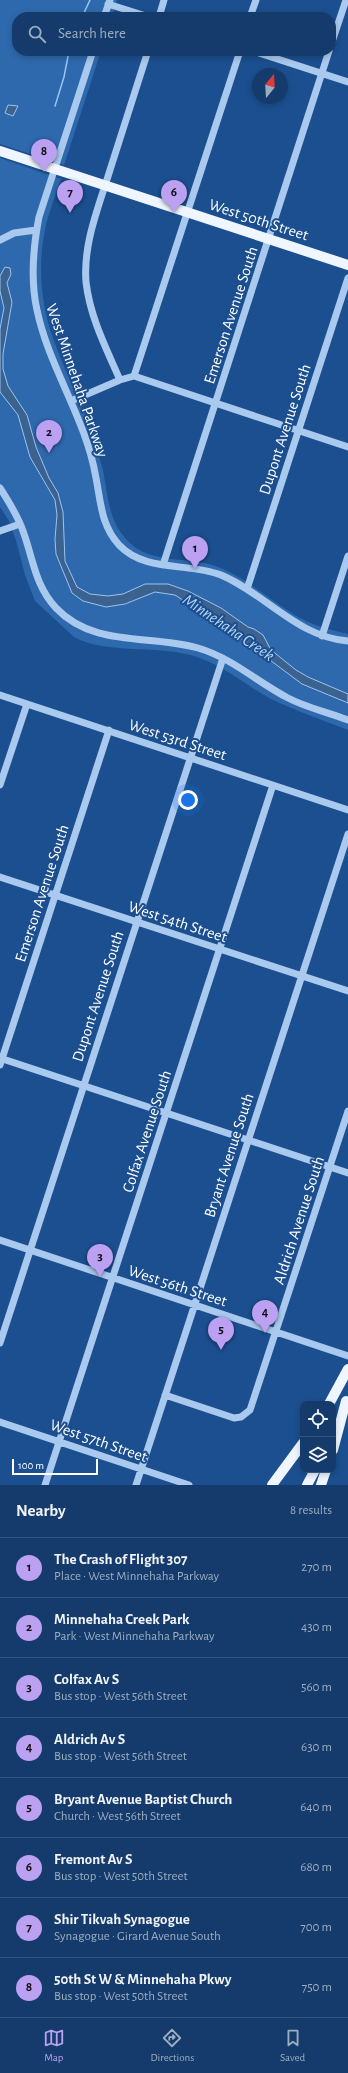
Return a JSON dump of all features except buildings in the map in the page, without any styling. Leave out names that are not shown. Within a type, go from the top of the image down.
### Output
[{"type":"main road","name":"West 50th Street","points":[[0,151],[348,265]]},
{"type":"main road","points":[[331,1401],[348,1369]]},
{"type":"main road","points":[[336,1426],[347,1398]]},
{"type":"main road","points":[[336,1439],[347,1398]]},
{"type":"main road","points":[[272,1485],[300,1446]]},
{"type":"main road","points":[[307,1485],[313,1473]]},
{"type":"main road","points":[[321,1485],[325,1473]]},
{"type":"street","points":[[160,12],[164,0]]},
{"type":"street","points":[[252,12],[256,0]]},
{"type":"street","points":[[336,30],[346,0]]},
{"type":"street","points":[[106,12],[109,2],[136,12]]},
{"type":"street","name":"West Minnehaha Parkway","points":[[91,56],[54,168],[36,230],[32,264],[37,310],[48,348],[82,426],[90,451],[102,515],[106,526],[112,537],[130,554],[140,560],[163,565],[208,571],[221,576],[246,589],[285,617],[322,636],[348,641]]},
{"type":"street","points":[[120,380],[100,335],[94,317],[86,282],[89,242],[105,185],[146,56]]},
{"type":"street","points":[[134,376],[238,56]]},
{"type":"street","points":[[268,56],[348,82]]},
{"type":"street","name":"Emerson Avenue South","points":[[163,565],[327,56]]},
{"type":"street","points":[[0,240],[14,233],[36,230]]},
{"type":"street","name":"Dupont Avenue South","points":[[246,589],[348,278]]},
{"type":"street","points":[[71,401],[120,380],[134,376],[348,447]]},
{"type":"street","points":[[0,488],[11,504],[20,524],[39,583],[48,599],[70,621],[89,631],[103,636],[184,644],[223,658],[289,698],[348,720]]},
{"type":"street","points":[[0,530],[20,524]]},
{"type":"street","points":[[322,636],[348,556]]},
{"type":"street","name":"Dupont Avenue South","points":[[0,1343],[82,1086],[223,658]]},
{"type":"street","name":"West 53rd Street","points":[[0,695],[348,810]]},
{"type":"street","points":[[0,785],[27,704]]},
{"type":"street","name":"Emerson Avenue South","points":[[1,1061],[109,730]]},
{"type":"street","name":"Colfax Avenue South","points":[[45,1485],[273,785]]},
{"type":"street","name":"Bryant Avenue South","points":[[136,1485],[348,834]]},
{"type":"street","name":"West 54th Street","points":[[0,877],[348,991]]},
{"type":"street","points":[[1,1061],[167,1113],[348,1173]]},
{"type":"street","name":"Aldrich Avenue South","points":[[165,1395],[234,1418],[241,1417],[250,1410],[348,1111]]},
{"type":"street","name":"West 56th Street","points":[[0,1240],[348,1356]]},
{"type":"street","name":"West 57th Street","points":[[0,1422],[189,1485]]},
{"type":"shaded area","points":[[0,0],[117,0],[113,12],[12,12],[12,56],[99,56],[64,165],[0,144]]},
{"type":"shaded area","points":[[0,158],[61,179],[47,221],[44,236],[41,266],[43,297],[49,327],[54,341],[90,427],[103,470],[112,516],[116,524],[127,540],[136,548],[146,553],[157,557],[193,561],[215,566],[239,577],[294,615],[327,629],[348,634],[348,730],[271,699],[226,671],[197,657],[166,651],[102,646],[74,637],[35,601],[25,575],[16,540],[9,521],[0,507]]},
{"type":"water","points":[[8,105],[18,106],[13,116],[5,113]]},
{"type":"water","name":"Minnehaha Creek","points":[[5,267],[10,268],[11,274],[7,283],[12,302],[3,354],[3,369],[8,386],[27,415],[36,447],[49,478],[58,493],[63,512],[65,561],[77,587],[90,594],[108,596],[123,594],[145,584],[168,584],[188,591],[221,608],[248,627],[263,635],[271,650],[296,670],[308,677],[348,694],[348,703],[302,684],[239,637],[175,595],[155,592],[125,604],[106,607],[83,601],[72,593],[56,554],[55,539],[57,515],[55,500],[30,457],[18,415],[0,392],[0,329],[4,308],[0,291],[0,276]]},
{"type":"waterway","points":[[84,12],[90,0]]},
{"type":"waterway","points":[[55,106],[64,77],[68,56]]},
{"type":"place","name":"50th St W & Minnehaha Pkwy","points":[[44,172]]},
{"type":"place","name":"Shir Tikvah Synagogue","points":[[70,213]]},
{"type":"place","name":"Fremont Av S","points":[[174,213]]},
{"type":"place","name":"Minnehaha Creek Park","points":[[49,453]]},
{"type":"place","name":"The Crash of Flight 307","points":[[195,569]]},
{"type":"place","name":"Colfax Av S","points":[[100,1277]]},
{"type":"place","name":"Aldrich Av S","points":[[265,1333]]},
{"type":"place","name":"Bryant Avenue Baptist Church","points":[[221,1350]]}]
